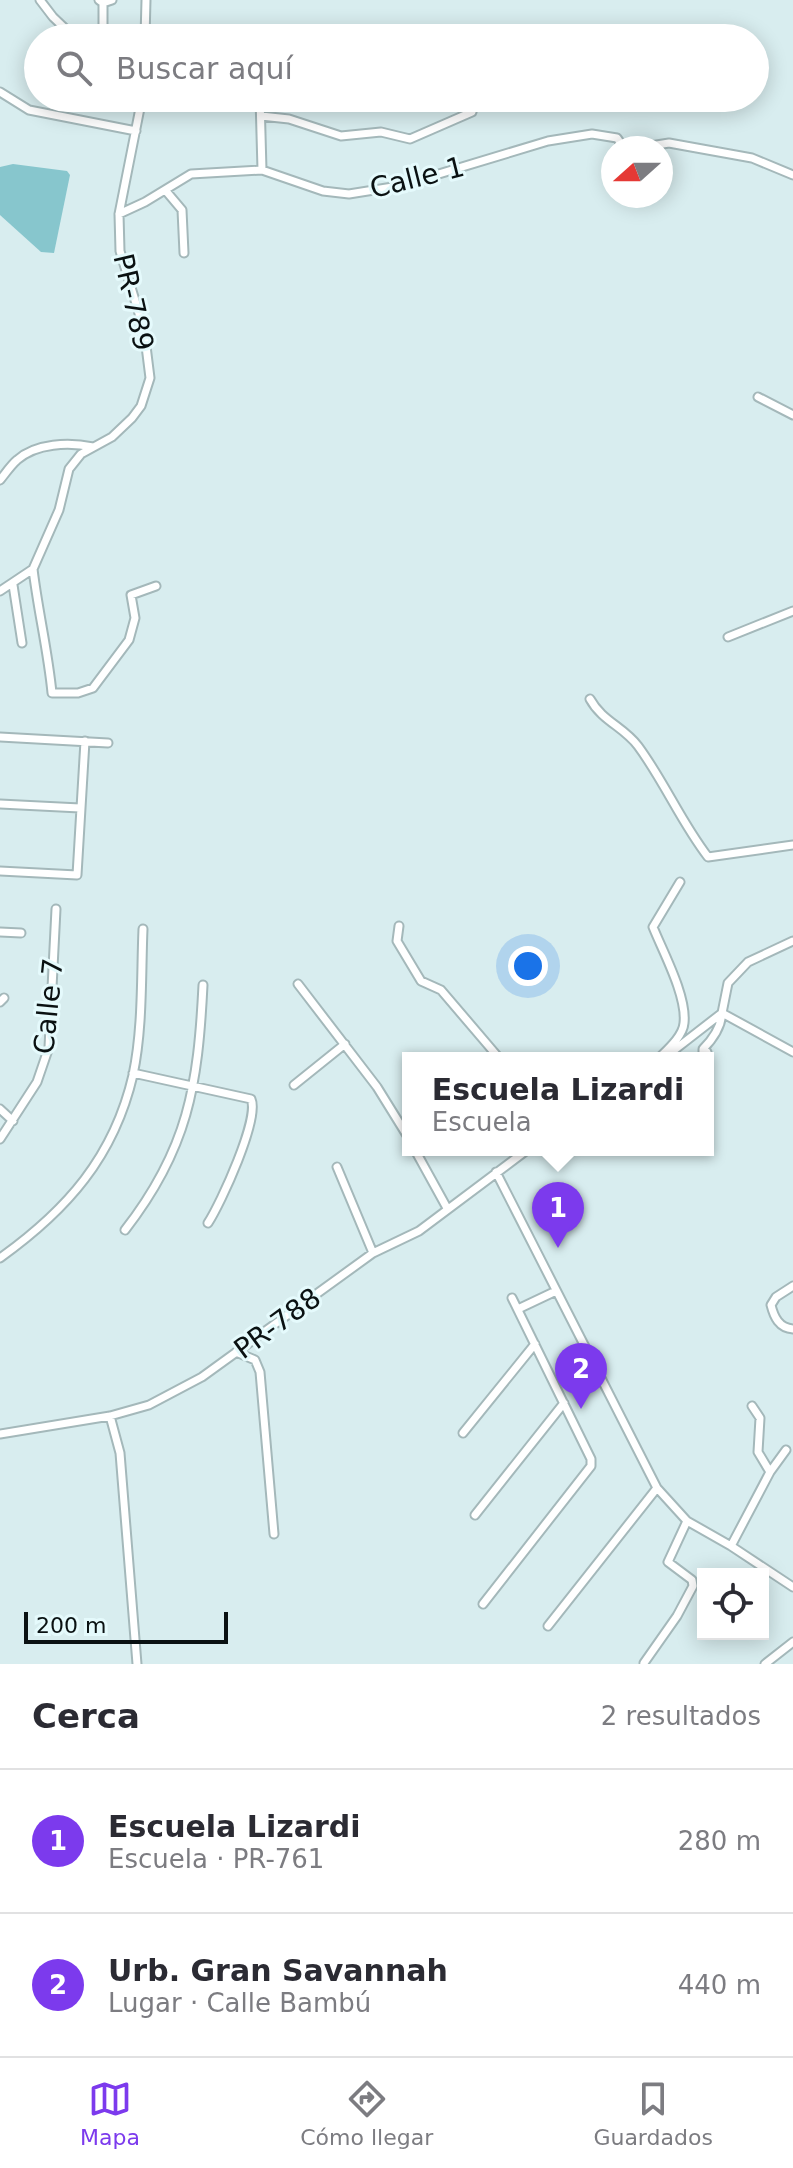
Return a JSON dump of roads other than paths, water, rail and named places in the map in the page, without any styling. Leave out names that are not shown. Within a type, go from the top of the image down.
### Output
[{"type":"street","points":[[40,0],[60,24]]},
{"type":"street","points":[[102,24],[101,2],[112,0]]},
{"type":"street","points":[[145,24],[146,0]]},
{"type":"street","points":[[0,92],[24,107]]},
{"type":"street","points":[[39,112],[136,131]]},
{"type":"street","name":"PR-789","points":[[0,591],[33,569],[59,510],[69,469],[81,454],[112,437],[132,418],[141,406],[150,378],[144,330],[120,251],[119,214],[139,112]]},
{"type":"street","points":[[261,112],[262,170]]},
{"type":"street","points":[[261,116],[289,119],[341,136],[381,132],[410,139],[472,112]]},
{"type":"street","name":"Calle 1","points":[[119,214],[166,191],[191,174],[262,170],[323,191],[349,194],[399,186],[548,141],[592,134],[604,136]]},
{"type":"street","points":[[673,144],[752,158],[793,175]]},
{"type":"street","points":[[166,191],[182,210],[184,253]]},
{"type":"street","points":[[758,397],[793,415]]},
{"type":"street","points":[[0,480],[18,459],[36,450],[73,442],[94,447]]},
{"type":"street","points":[[33,569],[38,611],[48,650],[52,693],[78,693],[93,688],[129,640],[135,618],[131,595],[156,586]]},
{"type":"street","points":[[13,585],[22,643]]},
{"type":"street","points":[[728,637],[793,611]]},
{"type":"street","points":[[590,699],[598,713],[637,744],[691,835],[708,857],[793,845]]},
{"type":"street","points":[[0,737],[108,743]]},
{"type":"street","points":[[0,871],[77,875],[85,741]]},
{"type":"street","points":[[0,804],[80,808]]},
{"type":"street","points":[[667,1052],[684,1024],[680,995],[653,927],[680,882]]},
{"type":"street","name":"Calle 7","points":[[0,1139],[37,1082],[49,1047],[56,909]]},
{"type":"street","points":[[399,926],[397,941],[421,981],[441,990],[494,1052]]},
{"type":"street","points":[[0,1258],[55,1216],[99,1161],[121,1116],[133,1073],[143,929]]},
{"type":"street","points":[[0,932],[21,933]]},
{"type":"street","points":[[703,1052],[721,1023],[728,983],[748,962],[793,941]]},
{"type":"street","points":[[298,984],[377,1087],[402,1127]]},
{"type":"street","points":[[125,1230],[152,1193],[174,1153],[186,1120],[200,1041],[203,985]]},
{"type":"street","points":[[670,1052],[722,1013]]},
{"type":"street","points":[[722,1013],[793,1052]]},
{"type":"street","points":[[294,1085],[345,1044]]},
{"type":"street","points":[[133,1073],[251,1099],[254,1105],[238,1161],[208,1223]]},
{"type":"street","points":[[0,1109],[13,1121]]},
{"type":"street","points":[[418,1156],[447,1208]]},
{"type":"street","name":"PR-788","points":[[0,1434],[110,1416],[149,1405],[202,1377],[373,1253],[419,1231],[519,1156]]},
{"type":"street","points":[[337,1167],[373,1253]]},
{"type":"street","points":[[496,1172],[657,1488],[687,1521],[793,1587]]},
{"type":"street","points":[[793,1286],[776,1297],[771,1305],[775,1319],[787,1329],[793,1329]]},
{"type":"street","points":[[518,1309],[556,1291]]},
{"type":"street","points":[[483,1604],[591,1466],[591,1459],[512,1298]]},
{"type":"street","points":[[463,1433],[535,1344]]},
{"type":"street","points":[[236,1352],[255,1360],[260,1372],[274,1534]]},
{"type":"street","points":[[475,1515],[564,1403]]},
{"type":"street","points":[[752,1406],[760,1418],[758,1452],[770,1472]]},
{"type":"street","points":[[110,1416],[120,1453],[137,1664]]},
{"type":"street","points":[[731,1546],[770,1472],[786,1450]]},
{"type":"street","points":[[548,1626],[657,1488]]},
{"type":"street","points":[[644,1663],[677,1616],[693,1586],[692,1580],[668,1562],[687,1521]]},
{"type":"street","points":[[765,1664],[793,1642]]},
{"type":"place","name":"Escuela Lizardi","points":[[558,1248]]},
{"type":"place","name":"Urb. Gran Savannah","points":[[581,1409]]}]
